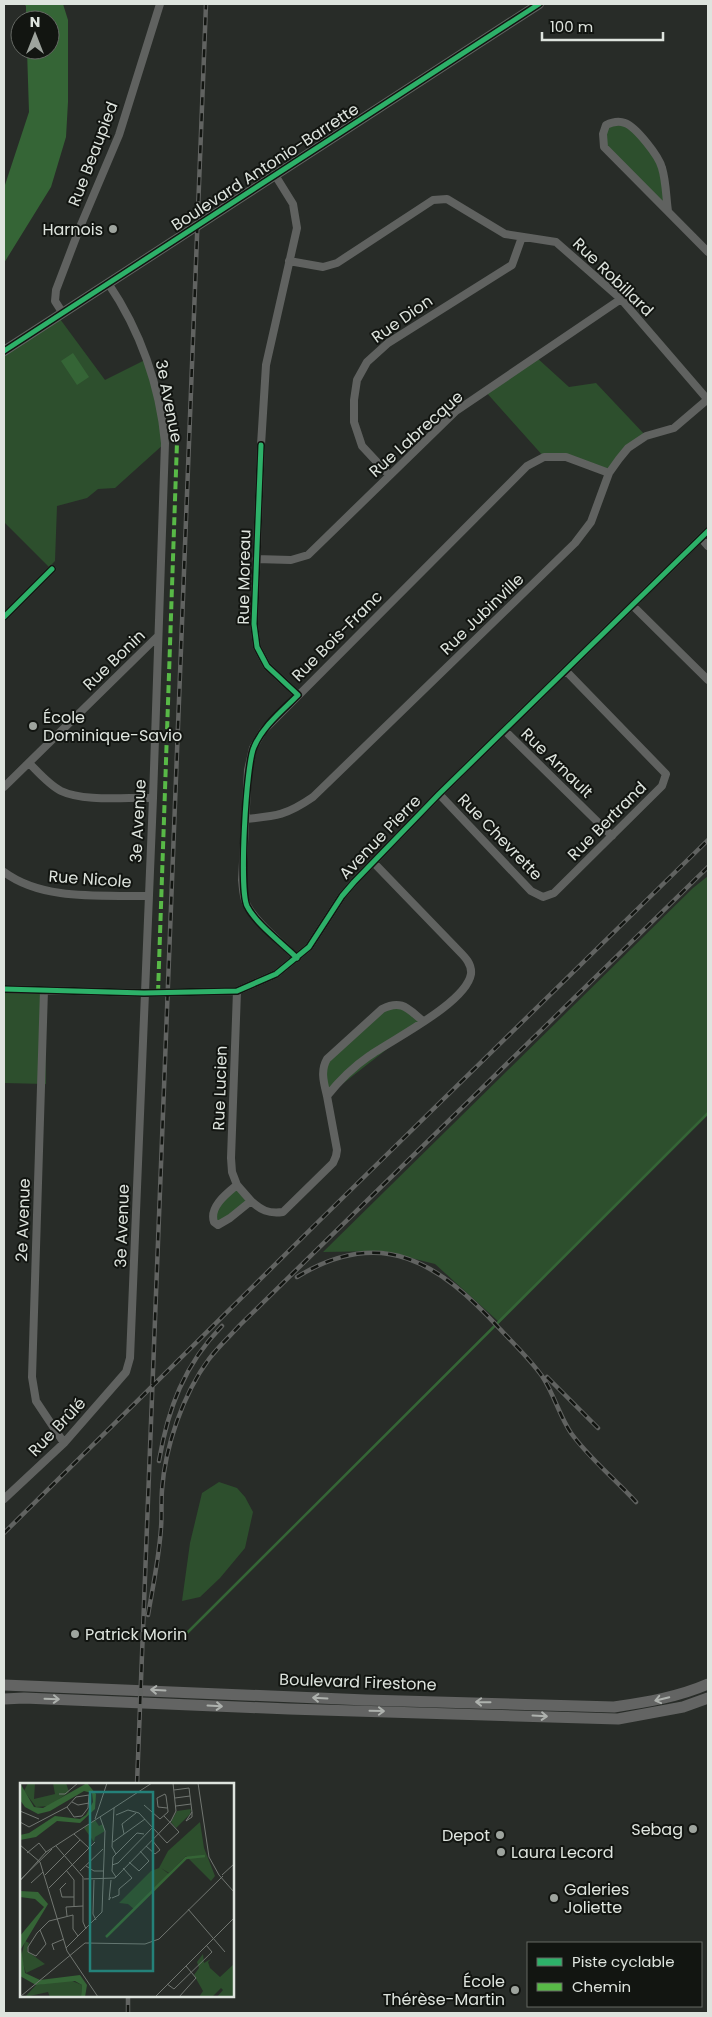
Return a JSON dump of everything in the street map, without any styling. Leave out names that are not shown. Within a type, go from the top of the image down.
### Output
[{"type":"main road","name":"Boulevard Firestone","points":[[4,1685],[366,1700],[614,1707],[654,1701],[688,1693],[708,1684]]},
{"type":"main road","name":"Boulevard Firestone","points":[[4,1699],[24,1698],[289,1709],[618,1719],[683,1707],[708,1698]]},
{"type":"street","name":"Rue Beaupied","points":[[62,312],[55,301],[56,290],[118,135],[160,4]]},
{"type":"street","name":"Boulevard Antonio-Barrette","points":[[4,351],[540,4]]},
{"type":"street","points":[[668,211],[662,168],[656,155],[631,127],[624,122],[615,121],[606,125],[603,134],[604,147],[708,252]]},
{"type":"street","name":"Rue Moreau","points":[[275,175],[293,204],[297,228],[266,365],[254,624],[257,647],[267,666],[298,694]]},
{"type":"street","name":"Rue Robillard","points":[[289,261],[323,267],[337,263],[433,200],[447,199],[505,234],[556,242],[621,299],[708,399]]},
{"type":"street","name":"Rue Dion","points":[[389,475],[362,446],[354,422],[354,400],[357,380],[367,362],[388,343],[512,265],[522,237]]},
{"type":"street","name":"3e Avenue","points":[[108,283],[121,301],[148,358],[164,431],[153,798],[130,1358],[126,1372]]},
{"type":"street","name":"Rue Labrecque","points":[[256,559],[291,560],[308,555],[456,411],[621,299]]},
{"type":"street","name":"Rue Jubinville","points":[[246,819],[288,813],[313,797],[575,543],[591,522],[609,473],[628,448],[646,436],[674,428],[708,399]]},
{"type":"street","name":"Rue Bois-Franc","points":[[297,958],[253,915],[246,904],[242,880],[248,770],[253,748],[263,731],[527,466],[544,456],[566,457],[609,473]]},
{"type":"street","name":"Avenue Pierre","points":[[4,989],[144,993],[237,991],[276,974],[297,958],[318,935],[342,896],[439,794],[505,732],[708,531]]},
{"type":"street","points":[[701,538],[708,546]]},
{"type":"street","points":[[4,617],[52,569]]},
{"type":"street","points":[[633,606],[708,680]]},
{"type":"street","name":"Rue Bonin","points":[[4,787],[158,636]]},
{"type":"street","name":"Rue Bertrand","points":[[543,897],[554,893],[662,786],[666,774],[566,671]]},
{"type":"street","name":"Rue Arnault","points":[[505,732],[612,836]]},
{"type":"street","points":[[29,763],[52,785],[68,793],[97,797],[153,798]]},
{"type":"street","name":"Rue Chevrette","points":[[439,794],[531,891],[543,897]]},
{"type":"street","points":[[327,1096],[337,1084],[367,1058],[442,1010],[466,987],[471,972],[468,961],[459,950],[373,862]]},
{"type":"street","name":"Rue Nicole","points":[[4,872],[14,879],[40,889],[60,893],[148,896]]},
{"type":"street","name":"2e Avenue","points":[[44,990],[32,1377],[36,1401],[64,1443]]},
{"type":"street","name":"Rue Lucien","points":[[237,991],[231,1158],[232,1172],[237,1185],[251,1201]]},
{"type":"street","points":[[237,1185],[214,1210],[212,1216],[214,1222],[218,1224],[224,1223],[251,1201],[263,1211],[283,1212],[333,1163],[336,1156],[323,1073],[323,1066],[327,1059],[382,1009],[391,1005],[399,1004],[407,1007],[423,1021]]},
{"type":"street","name":"Rue Brûlé","points":[[4,1499],[64,1443],[126,1372]]},
{"type":"shaded area","points":[[24,4],[63,4],[68,20],[66,137],[51,187],[4,263],[4,188],[29,112],[27,60],[60,60],[60,10],[26,10]]},
{"type":"shaded area","points":[[615,121],[624,122],[656,155],[668,211],[604,147],[603,134]]},
{"type":"shaded area","points":[[60,319],[105,380],[147,359],[165,443],[115,488],[98,489],[87,498],[57,506],[55,561],[49,567],[4,522],[4,354]]},
{"type":"shaded area","points":[[73,353],[89,377],[77,385],[61,361]]},
{"type":"shaded area","points":[[536,357],[569,387],[596,383],[646,436],[628,448],[609,473],[567,457],[544,457],[485,391]]},
{"type":"shaded area","points":[[708,876],[708,1113],[499,1322],[435,1264],[383,1251],[323,1252],[693,888]]},
{"type":"shaded area","points":[[4,989],[44,990],[46,1084],[4,1083]]},
{"type":"shaded area","points":[[399,1004],[423,1021],[327,1096],[323,1066],[382,1009]]},
{"type":"shaded area","points":[[237,1185],[251,1201],[218,1225],[214,1210]]},
{"type":"shaded area","points":[[219,1482],[237,1488],[245,1497],[253,1512],[245,1548],[220,1578],[200,1597],[182,1601],[190,1543],[202,1493]]},
{"type":"waterway","points":[[186,1634],[708,1113]]},
{"type":"railway","points":[[137,1783],[206,4]]},
{"type":"railway","points":[[4,1533],[708,840]]},
{"type":"railway","points":[[148,1615],[159,1550],[164,1473],[171,1439],[183,1404],[209,1359],[240,1325],[708,867]]},
{"type":"railway","points":[[297,1277],[328,1262],[356,1254],[382,1253],[407,1259],[431,1270],[454,1285],[477,1305],[537,1369],[571,1433],[594,1460],[636,1502]]},
{"type":"railway","points":[[159,1461],[167,1423],[180,1388],[197,1356],[222,1326]]},
{"type":"railway","points":[[547,1377],[598,1428]]},
{"type":"railway","points":[[128,1997],[128,2013]]},
{"type":"marked path","points":[[158,993],[177,442]]},
{"type":"cycle path","points":[[4,351],[539,4]]},
{"type":"cycle path","points":[[261,445],[254,624],[257,647],[267,666],[298,695],[279,713],[258,739],[251,758],[244,827],[245,895],[247,906],[256,920],[297,958]]},
{"type":"cycle path","points":[[4,989],[144,993],[237,991],[276,974],[309,947],[342,896],[439,794],[708,531]]},
{"type":"cycle path","points":[[4,617],[52,569]]},
{"type":"place","name":"Harnois","points":[[113,229]]},
{"type":"place","name":"École Dominique-Savio","points":[[33,726]]},
{"type":"place","name":"Patrick Morin","points":[[75,1634]]},
{"type":"place","name":"Sebag","points":[[693,1829]]},
{"type":"place","name":"Depot","points":[[500,1835]]},
{"type":"place","name":"Laura Lecord","points":[[501,1852]]},
{"type":"place","name":"Galeries Joliette","points":[[554,1898]]},
{"type":"place","name":"École Thérèse-Martin","points":[[515,1990]]}]
